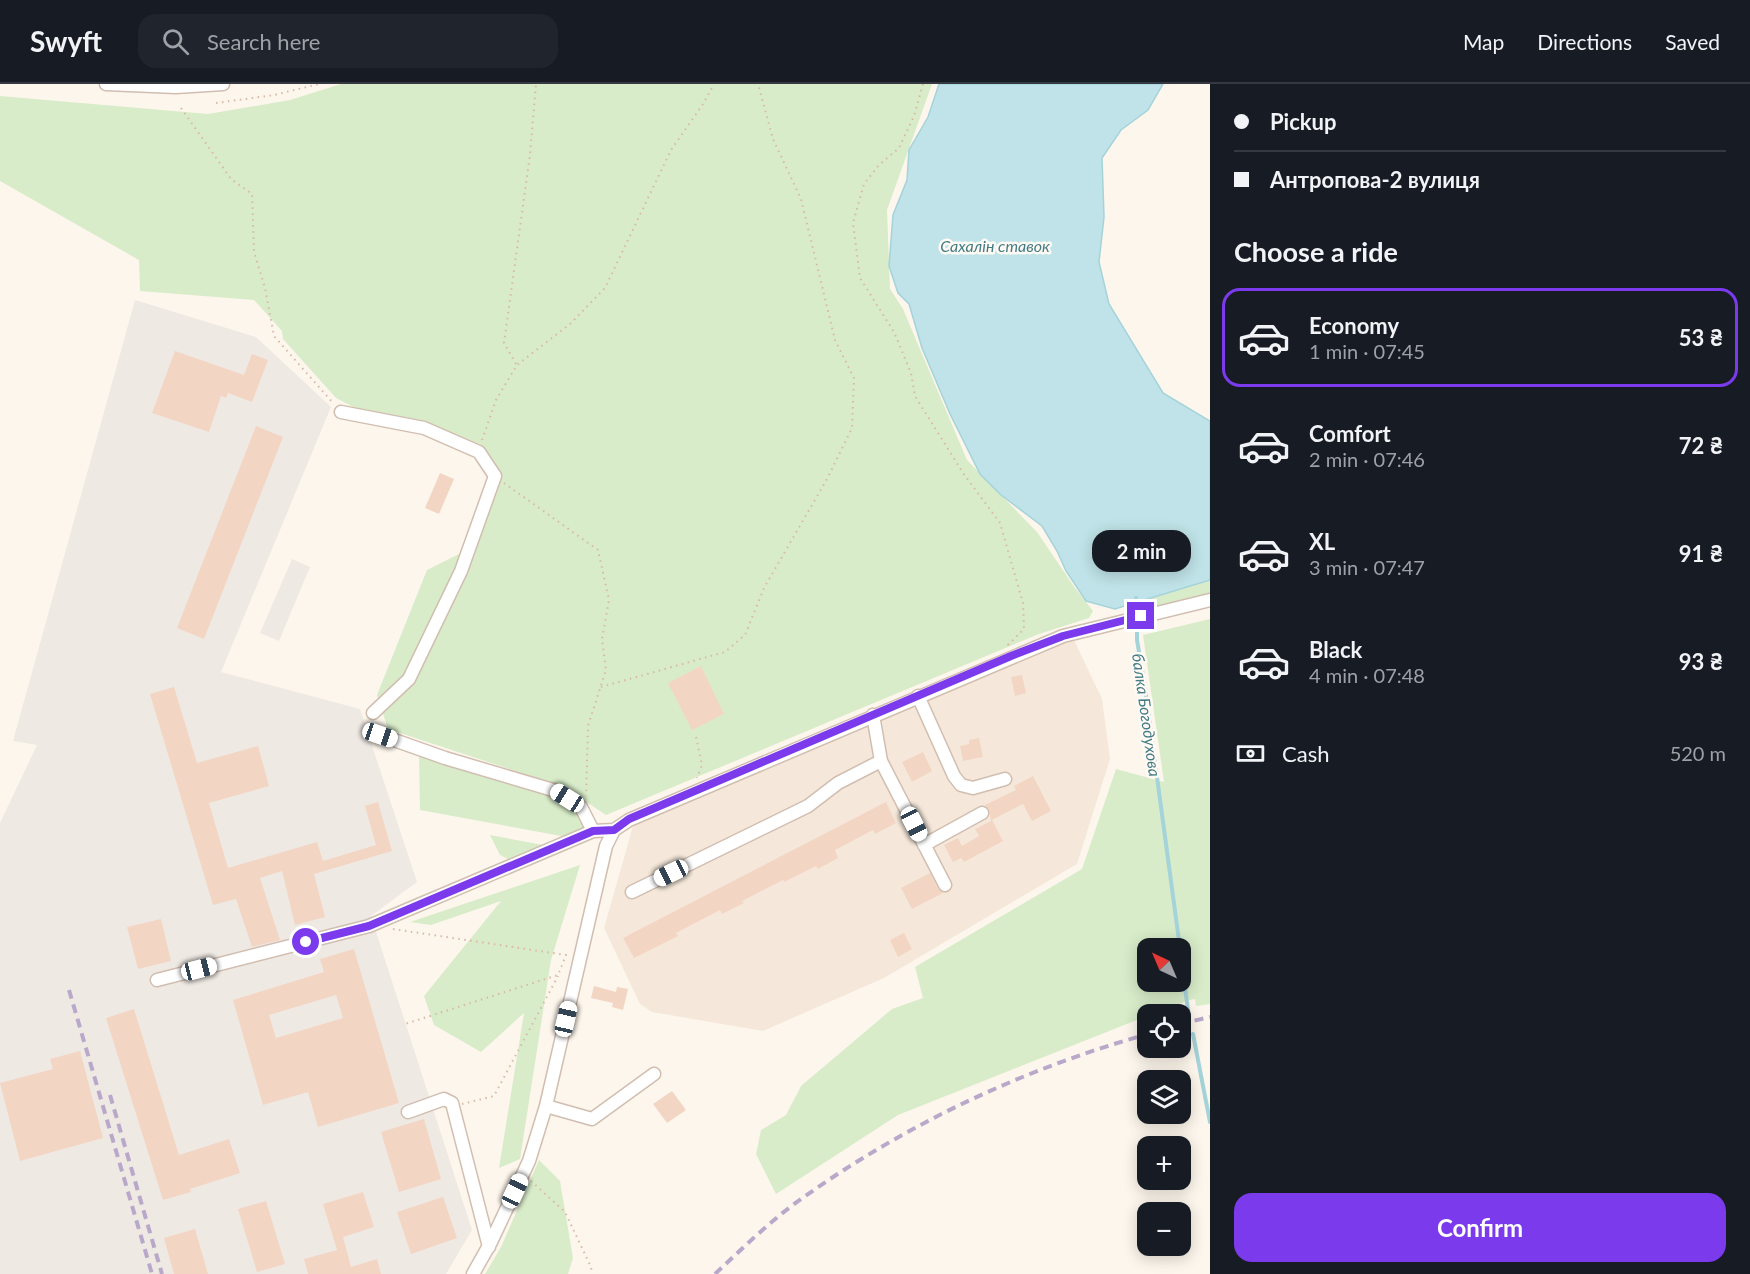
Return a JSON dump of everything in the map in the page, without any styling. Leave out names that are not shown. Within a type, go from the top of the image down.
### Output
[{"type":"street","points":[[106,84],[164,87],[224,84]]},
{"type":"street","points":[[341,412],[424,428],[478,452],[495,476],[460,571],[409,679],[373,713]]},
{"type":"street","points":[[472,1274],[489,1247],[529,1161],[546,1106],[606,846],[614,830],[629,819],[1011,656],[1063,636],[1210,600]]},
{"type":"street","points":[[918,696],[954,776],[962,785],[973,788],[1005,779]]},
{"type":"street","points":[[873,715],[881,761],[945,885]]},
{"type":"street","points":[[380,735],[445,758],[553,790],[581,807],[593,831]]},
{"type":"street","points":[[632,892],[808,806],[838,783],[881,761]]},
{"type":"street","points":[[924,844],[982,813]]},
{"type":"street","points":[[157,980],[369,926],[593,831],[614,830]]},
{"type":"street","points":[[546,1106],[592,1119],[654,1074]]},
{"type":"street","points":[[408,1112],[444,1099],[452,1102],[489,1247]]},
{"type":"path","points":[[216,103],[274,95],[319,84]]},
{"type":"path","points":[[517,365],[504,343],[530,155],[536,84]]},
{"type":"path","points":[[478,452],[496,400],[517,365],[570,324],[605,288],[671,150],[714,84]]},
{"type":"path","points":[[601,687],[725,652],[745,634],[764,588],[827,479],[852,428],[855,378],[835,340],[801,199],[773,139],[758,84]]},
{"type":"path","points":[[923,84],[914,116],[899,148],[879,165],[864,184],[854,223],[860,278],[894,332],[911,373],[915,396],[963,473],[1000,524],[1023,603],[1024,629],[1008,645],[1011,656]]},
{"type":"path","points":[[181,108],[231,179],[252,194],[254,252],[265,288],[274,336],[341,412]]},
{"type":"path","points":[[495,476],[598,550],[609,600],[602,639],[606,670],[588,726],[587,793],[581,807]]},
{"type":"path","points":[[693,792],[702,765],[696,737]]},
{"type":"path","points":[[393,929],[566,955],[558,975],[494,1096],[453,1107]]},
{"type":"path","points":[[405,1024],[558,975]]},
{"type":"path","points":[[523,1173],[565,1212],[591,1266],[592,1274]]},
{"type":"shaded area","points":[[135,300],[256,337],[331,407],[221,672],[360,709],[417,882],[371,916],[472,1230],[446,1274],[0,1274],[0,823],[37,745],[13,741]]},
{"type":"shaded area","points":[[292,559],[310,567],[279,641],[260,633]]},
{"type":"shaded area","points":[[1073,638],[1102,699],[1110,759],[1077,864],[884,978],[763,1031],[652,1012],[640,1004],[604,928],[633,826]]},
{"type":"green space","points":[[341,84],[932,84],[887,210],[890,289],[903,309],[967,460],[1037,532],[1093,611],[1089,618],[1039,634],[606,815],[564,787],[388,729],[377,695],[427,570],[475,546],[500,475],[480,444],[389,416],[371,416],[336,398],[283,339],[282,331],[254,300],[140,291],[139,260],[0,181],[0,96],[208,114],[290,100]]},
{"type":"green space","points":[[1210,580],[1210,595],[1157,607],[1149,599]]},
{"type":"green space","points":[[1210,619],[1210,1004],[1196,1006],[1195,999],[1179,1004],[1137,1004],[1137,1020],[898,1115],[776,1194],[756,1154],[761,1130],[786,1115],[801,1086],[892,1009],[923,998],[915,967],[1082,869],[1116,769],[1164,782],[1143,635]]},
{"type":"green space","points":[[419,755],[553,792],[573,807],[587,828],[574,834],[561,836],[420,810]]},
{"type":"green space","points":[[490,835],[543,845],[543,847],[510,860],[500,855]]},
{"type":"green space","points":[[580,865],[551,960],[520,1159],[499,1168],[524,1013],[481,1052],[434,1025],[424,996],[501,901],[431,925],[410,922]]},
{"type":"green space","points":[[539,1160],[560,1181],[573,1258],[568,1274],[485,1274],[501,1247]]},
{"type":"water","name":"Сахалін ставок","points":[[939,84],[1163,84],[1148,110],[1121,130],[1102,158],[1104,217],[1099,262],[1109,304],[1163,393],[1210,421],[1210,580],[1115,609],[1086,601],[1066,571],[1042,526],[1001,495],[980,474],[950,414],[922,348],[909,304],[898,293],[889,266],[893,215],[907,180],[909,150],[928,117]]},
{"type":"building","points":[[175,351],[244,375],[252,354],[268,360],[252,402],[228,393],[226,398],[221,396],[209,432],[152,413]]},
{"type":"building","points":[[256,426],[283,437],[204,639],[177,628]]},
{"type":"building","points":[[440,473],[454,479],[439,514],[425,508]]},
{"type":"building","points":[[701,666],[724,714],[692,730],[668,683]]},
{"type":"building","points":[[1022,675],[1026,693],[1015,696],[1011,677]]},
{"type":"building","points":[[174,687],[197,763],[258,746],[269,786],[209,803],[228,868],[317,842],[323,861],[376,845],[365,806],[378,802],[392,851],[314,874],[325,917],[295,925],[282,871],[260,878],[280,940],[252,947],[236,899],[213,905],[150,694]]},
{"type":"building","points":[[979,738],[983,757],[963,761],[960,746],[969,744],[969,740]]},
{"type":"building","points":[[923,752],[932,771],[912,782],[902,762]]},
{"type":"building","points":[[1033,776],[1051,811],[1032,821],[1023,804],[992,820],[1003,841],[964,862],[961,858],[953,862],[944,845],[958,838],[962,846],[979,836],[975,829],[991,821],[989,810],[985,805],[1016,790],[1014,786]]},
{"type":"building","points":[[886,802],[896,823],[875,834],[873,830],[835,850],[838,858],[818,869],[816,866],[784,882],[783,880],[722,914],[720,910],[676,933],[678,936],[634,958],[623,938]]},
{"type":"building","points":[[930,873],[938,889],[943,893],[912,909],[901,888]]},
{"type":"building","points":[[161,919],[171,961],[138,969],[127,927]]},
{"type":"building","points":[[904,933],[912,949],[898,957],[890,940]]},
{"type":"building","points":[[354,949],[399,1103],[318,1127],[308,1092],[263,1105],[233,1000],[324,972],[320,959]],"holes":[[[336,995],[343,1018],[276,1038],[269,1015]]]},
{"type":"building","points":[[594,986],[616,992],[617,987],[628,989],[623,1010],[612,1007],[613,1003],[591,998]]},
{"type":"building","points":[[134,1009],[179,1155],[229,1139],[240,1173],[163,1200],[106,1018]]},
{"type":"building","points":[[80,1051],[103,1138],[20,1161],[0,1083],[53,1069],[50,1059]]},
{"type":"building","points":[[672,1091],[686,1110],[667,1123],[653,1104]]},
{"type":"building","points":[[424,1119],[441,1179],[399,1192],[381,1132]]},
{"type":"building","points":[[363,1192],[374,1227],[343,1237],[351,1267],[377,1259],[381,1274],[308,1274],[304,1259],[337,1250],[323,1204]]},
{"type":"building","points":[[443,1197],[457,1238],[411,1254],[397,1212]]},
{"type":"building","points":[[266,1201],[285,1264],[257,1272],[238,1209]]},
{"type":"building","points":[[195,1229],[208,1274],[174,1274],[164,1238]]},
{"type":"waterway","name":"балка Богодухова","points":[[1136,598],[1138,614]]},
{"type":"waterway","name":"балка Богодухова","points":[[1137,622],[1137,640],[1179,938]]},
{"type":"waterway","name":"балка Богодухова","points":[[1186,992],[1187,1004]]},
{"type":"waterway","name":"балка Богодухова","points":[[1193,1034],[1210,1122]]},
{"type":"railway","points":[[69,990],[152,1274]]},
{"type":"railway","points":[[1191,1021],[1210,1017]]},
{"type":"railway","points":[[715,1274],[792,1206],[884,1145],[969,1100],[1013,1081],[1057,1063],[1137,1037]]},
{"type":"railway","points":[[110,1095],[162,1274]]},
{"type":"route","points":[[306,942],[369,926],[593,831],[614,830],[629,819],[1011,656],[1063,636],[1141,616]]}]
